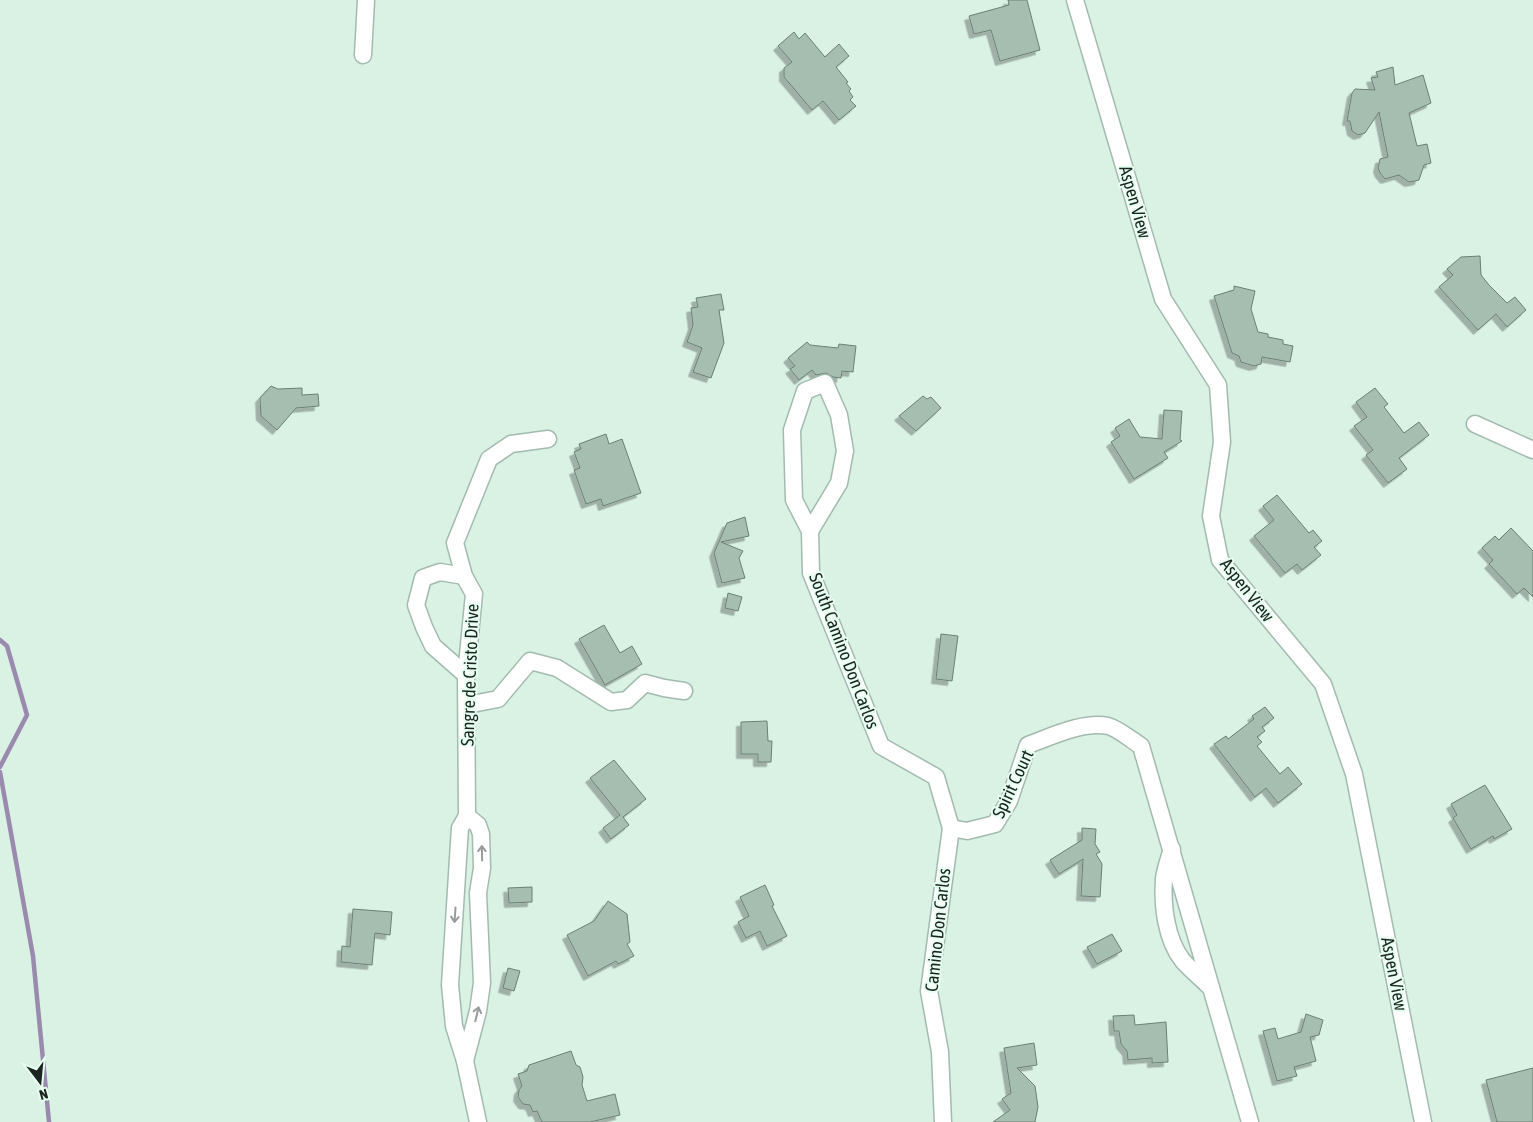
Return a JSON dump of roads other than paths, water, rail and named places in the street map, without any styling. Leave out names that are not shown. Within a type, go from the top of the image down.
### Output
[{"type":"street","points":[[363,55],[366,0]]},
{"type":"street","name":"Aspen View","points":[[1075,0],[1163,299],[1218,385],[1222,442],[1211,516],[1220,560],[1323,684],[1354,774],[1423,1122]]},
{"type":"street","name":"South Camino Don Carlos","points":[[810,531],[839,483],[845,451],[839,415],[825,382],[806,391],[792,430],[794,500],[810,531],[811,573],[881,746],[936,778],[951,828]]},
{"type":"street","points":[[1475,424],[1533,450]]},
{"type":"street","name":"Sangre de Cristo Drive","points":[[478,1122],[454,1026],[450,985],[460,828],[467,816],[466,676],[474,594],[464,576],[455,543],[489,459],[511,444],[548,439]]},
{"type":"street","points":[[464,576],[440,572],[423,578],[416,605],[434,646],[466,676]]},
{"type":"street","points":[[467,706],[498,700],[530,661],[557,668],[611,702],[628,700],[645,684],[684,691]]},
{"type":"street","name":"Spirit Court","points":[[951,828],[966,831],[996,824],[1009,801],[1028,745],[1063,732],[1089,726],[1108,726],[1141,746],[1250,1122]]},
{"type":"street","name":"Sangre de Cristo Drive","points":[[464,1061],[478,1011],[482,983],[478,893],[482,868],[481,834],[478,825],[467,816]]},
{"type":"street","name":"Camino Don Carlos","points":[[943,1122],[940,1052],[929,991],[951,828]]},
{"type":"street","points":[[1172,849],[1164,878],[1164,904],[1168,926],[1174,945],[1183,960],[1213,989]]},
{"type":"waterway","points":[[0,640],[7,646],[27,715],[0,767]]},
{"type":"waterway","points":[[0,772],[33,956],[49,1122]]}]
